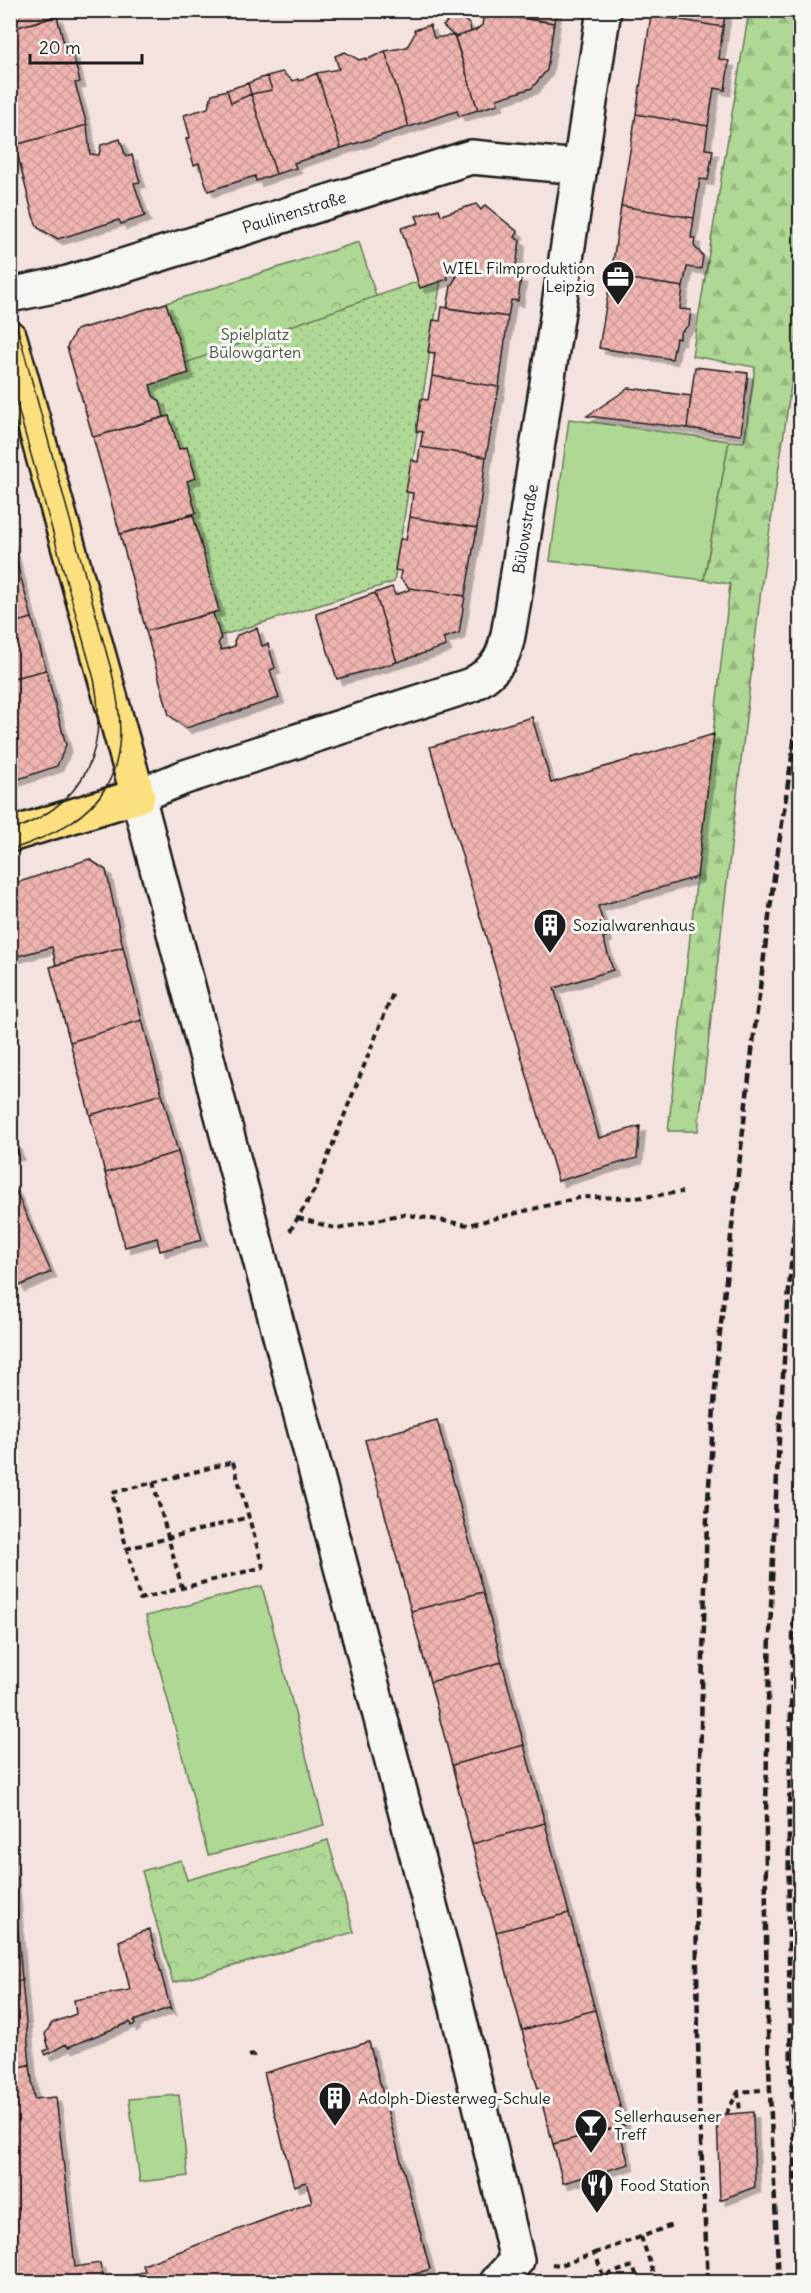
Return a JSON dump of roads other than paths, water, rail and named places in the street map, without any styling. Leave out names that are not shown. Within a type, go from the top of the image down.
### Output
[{"type":"main road","points":[[10,338],[138,796],[10,836]]},
{"type":"street","name":"Bülowstraße","points":[[138,796],[185,777],[471,685],[498,666],[506,646],[513,606],[604,10]]},
{"type":"street","name":"Paulinenstraße","points":[[10,295],[68,283],[471,157],[580,167]]},
{"type":"street","points":[[138,796],[455,2000],[507,2271]]},
{"type":"tram line","points":[[10,301],[112,673],[120,738],[116,764],[106,787],[91,806],[70,823],[43,838],[10,850]]},
{"type":"tram line","points":[[10,380],[94,679],[98,706],[93,753],[85,773],[73,791],[56,807],[35,820],[10,831]]},
{"type":"railway","points":[[708,2282],[699,2103],[696,1900],[707,1518],[717,1359],[752,1051],[775,870],[800,703]]},
{"type":"railway","points":[[779,2282],[767,1976],[767,1738],[779,1447],[800,1157]]},
{"type":"railway","points":[[800,1470],[792,1667],[789,1866],[791,2064],[800,2261]]},
{"type":"place","name":"WIEL Filmproduktion Leipzig","points":[[618,306]]},
{"type":"place","name":"Sozialwarenhaus","points":[[550,954]]},
{"type":"place","name":"Adolph-Diesterweg-Schule","points":[[335,2127]]},
{"type":"place","name":"Sellerhausener Treff","points":[[591,2154]]},
{"type":"place","name":"Food Station","points":[[597,2214]]},
{"type":"park label","name":"Spielplatz Bülowgärten","points":[[255,343]]}]
